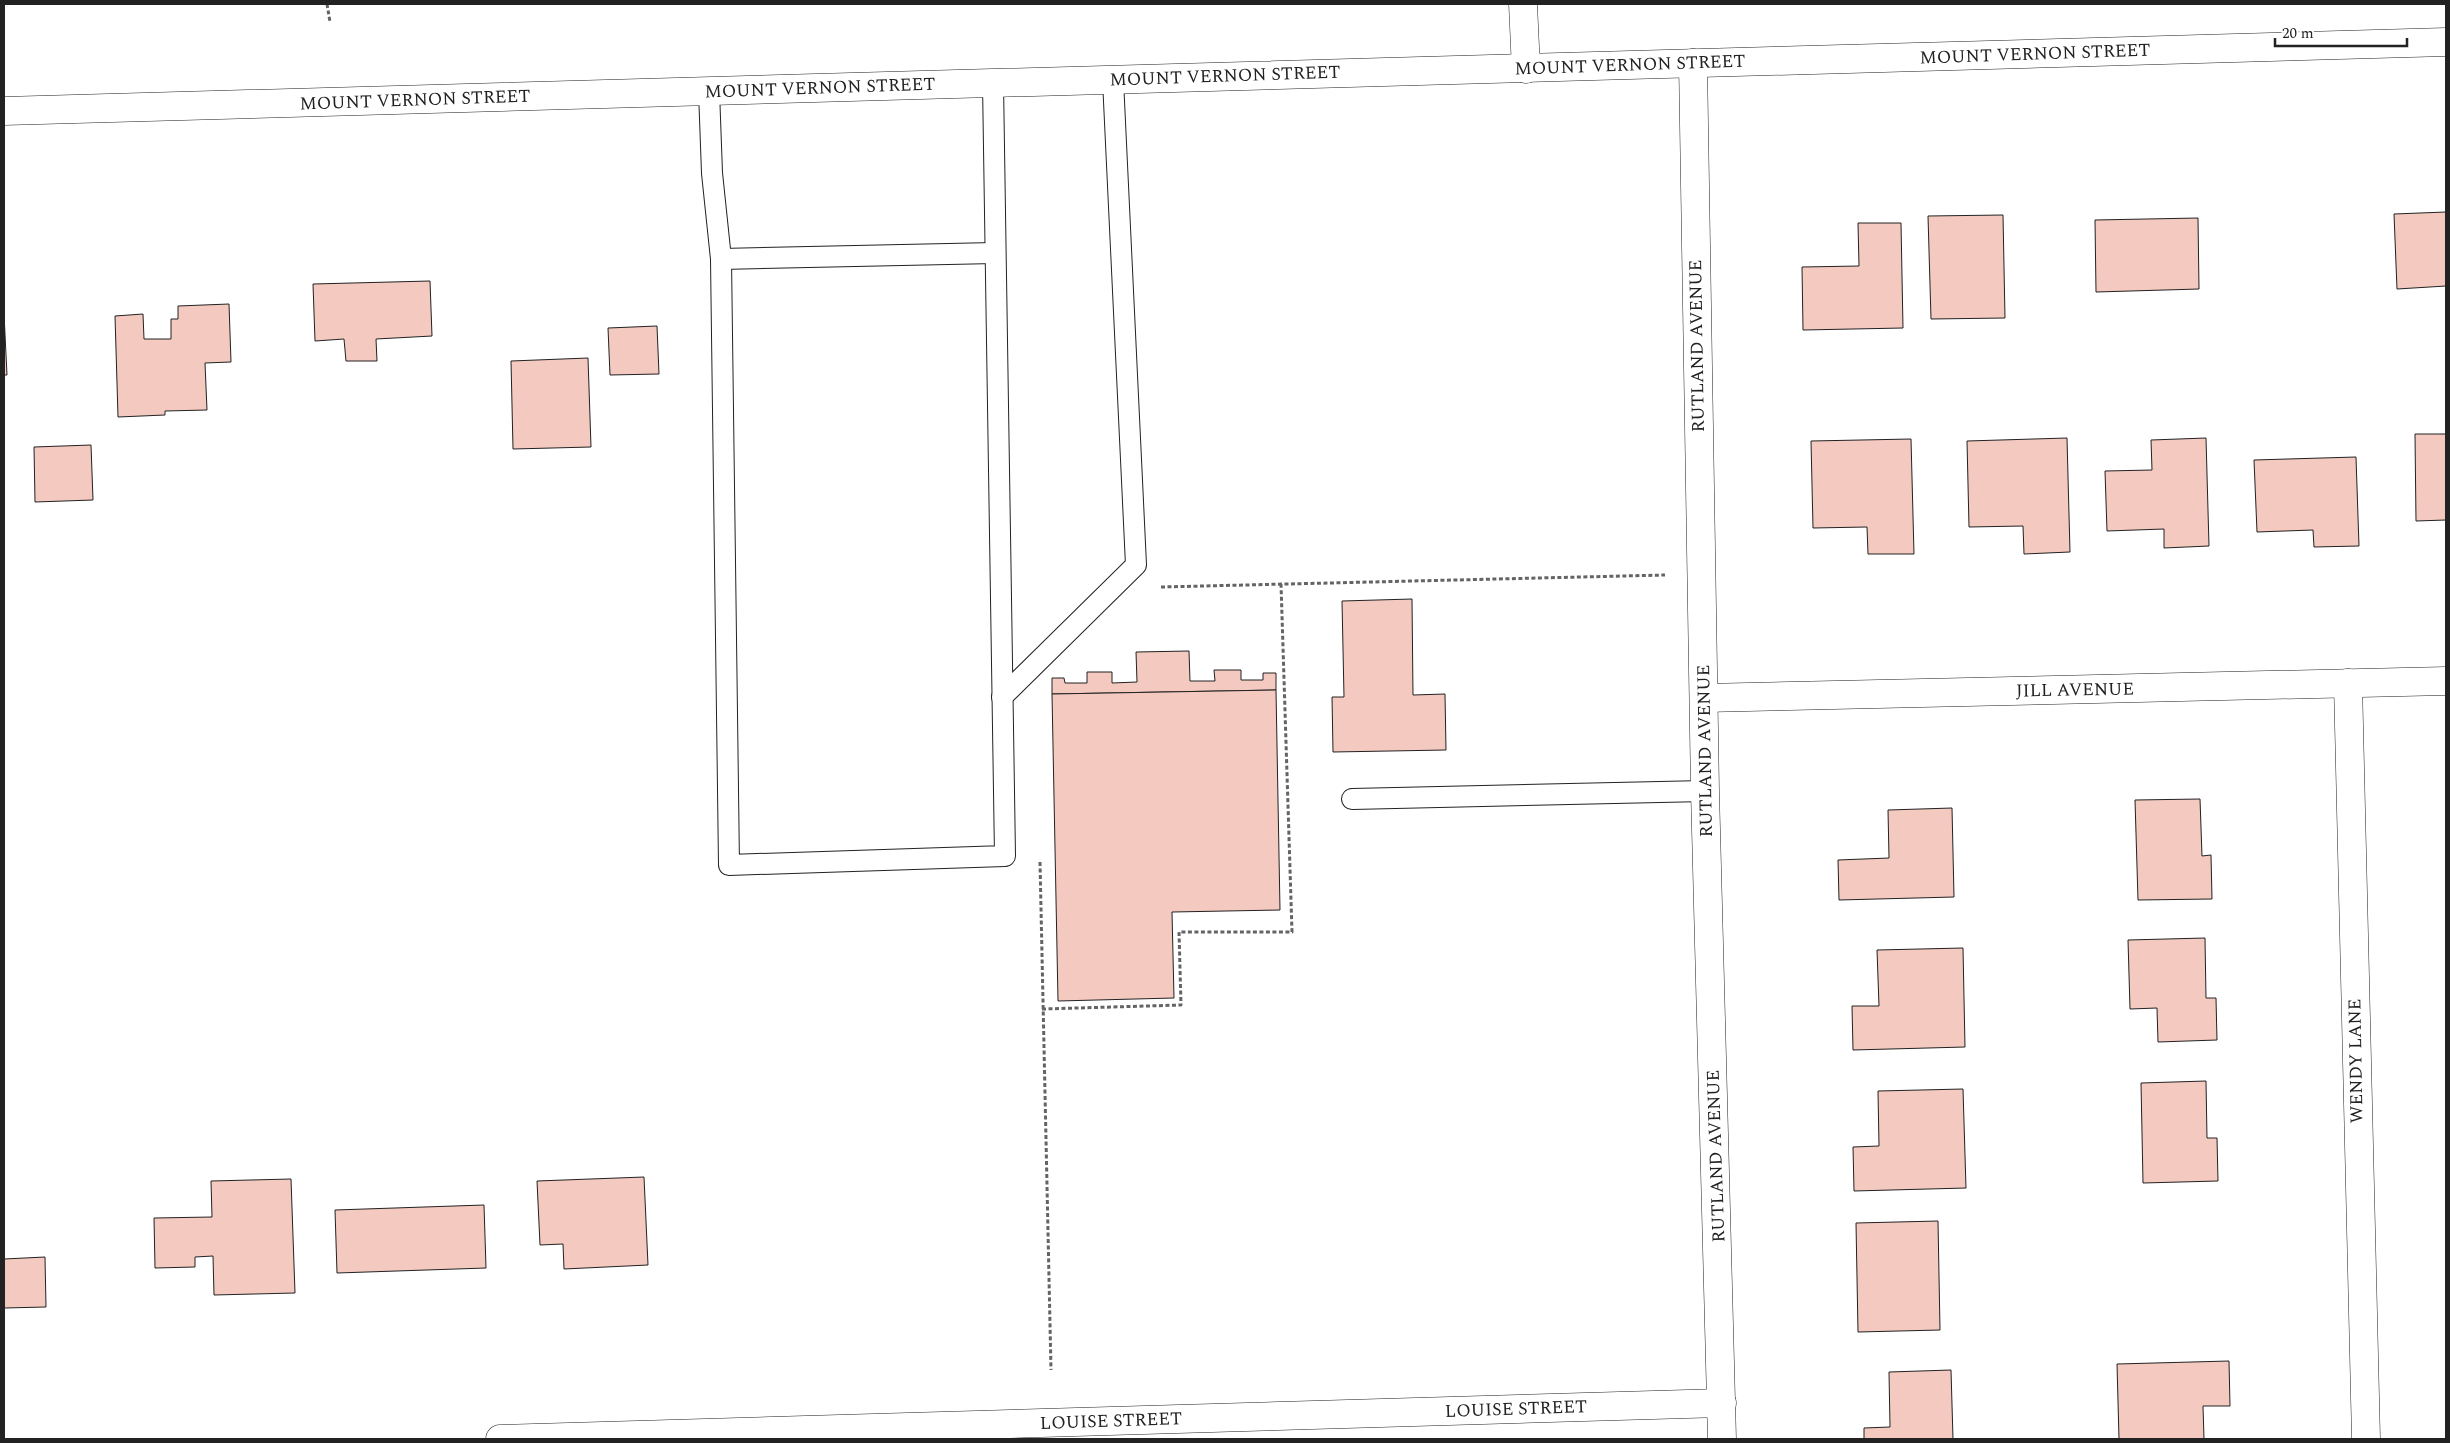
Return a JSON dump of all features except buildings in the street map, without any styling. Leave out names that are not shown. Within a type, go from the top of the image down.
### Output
[{"type":"street","points":[[1522,4],[1526,68]]},
{"type":"street","name":"MOUNT VERNON STREET","points":[[4,111],[2446,42]]},
{"type":"street","name":"RUTLAND AVENUE","points":[[1693,63],[1705,791],[1722,1439]]},
{"type":"street","name":"JILL AVENUE","points":[[1704,698],[2446,681]]},
{"type":"street","name":"WENDY LANE","points":[[2348,683],[2366,1439]]},
{"type":"street","name":"LOUISE STREET","points":[[500,1439],[1722,1403]]},
{"type":"lane","points":[[1002,697],[1136,565],[1113,80]]},
{"type":"lane","points":[[709,91],[712,174],[721,259],[729,866],[1005,856],[993,83]]},
{"type":"lane","points":[[721,259],[995,253]]},
{"type":"lane","points":[[1352,799],[1705,791]]},
{"type":"path","points":[[327,4],[330,22]]},
{"type":"path","points":[[1151,587],[1675,575]]},
{"type":"path","points":[[1042,1009],[1181,1005],[1179,932],[1292,932],[1281,584]]},
{"type":"path","points":[[1040,852],[1051,1370]]}]
